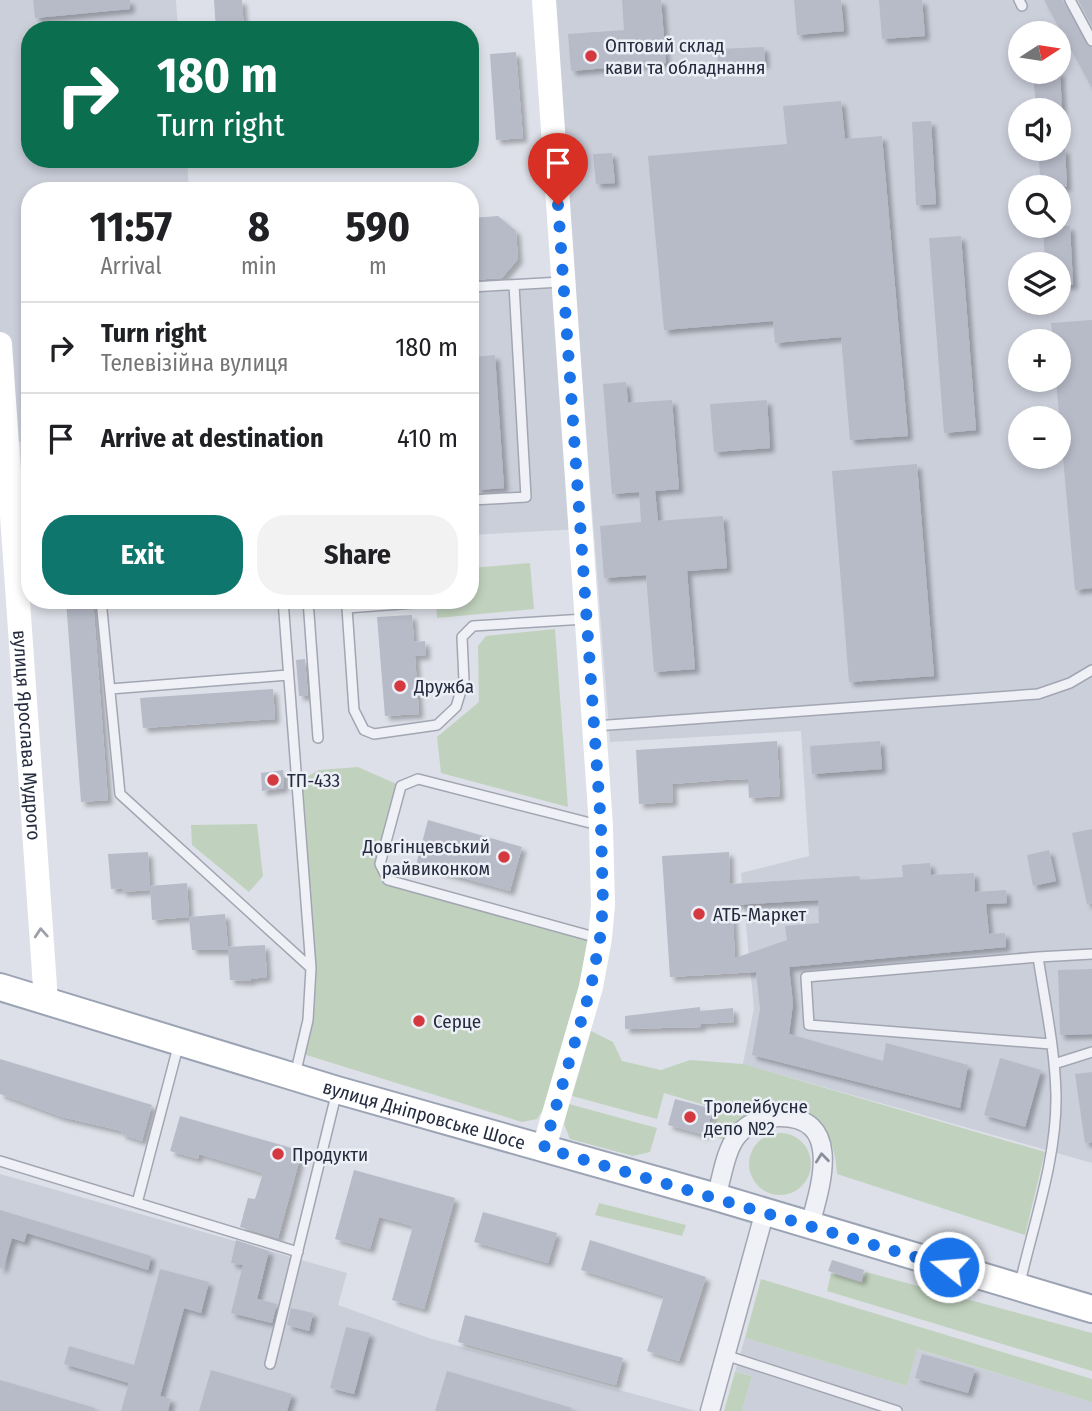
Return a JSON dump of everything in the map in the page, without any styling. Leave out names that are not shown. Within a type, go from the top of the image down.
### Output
[{"type":"main road","name":"вулиця Дніпровське Шосе","points":[[0,987],[337,1090],[810,1224],[1092,1309]]},
{"type":"street","points":[[544,0],[601,826],[603,905],[591,987],[544,1148]]},
{"type":"street","name":"вулиця Ярослава Мудрого","points":[[0,344],[21,519]]},
{"type":"street","name":"вулиця Ярослава Мудрого","points":[[26,609],[46,1001]]},
{"type":"street","points":[[716,1197],[732,1144],[744,1128],[772,1117],[798,1119],[815,1132],[824,1163],[810,1224]]},
{"type":"street","points":[[709,1411],[765,1212]]},
{"type":"lane","points":[[1070,0],[1092,40]]},
{"type":"lane","points":[[479,287],[563,282]]},
{"type":"lane","points":[[479,500],[526,497],[514,285]]},
{"type":"lane","points":[[102,609],[120,794],[310,968]]},
{"type":"lane","points":[[284,609],[310,968],[308,1020],[295,1077]]},
{"type":"lane","points":[[309,609],[318,738]]},
{"type":"lane","points":[[347,609],[354,710],[364,730],[374,734],[437,724],[456,707],[464,681],[462,637],[473,626],[587,619]]},
{"type":"lane","points":[[594,726],[1038,694],[1092,670]]},
{"type":"lane","points":[[110,689],[288,675]]},
{"type":"lane","points":[[600,938],[388,880],[380,864],[401,786],[409,780],[418,779],[601,826]]},
{"type":"lane","points":[[1051,1044],[809,1024],[806,977],[1092,954]]},
{"type":"lane","points":[[1019,1288],[1053,1142],[1056,1096],[1054,1064],[1038,957]]},
{"type":"lane","points":[[137,1203],[179,1041]]},
{"type":"lane","points":[[1054,1064],[1092,1052]]},
{"type":"lane","points":[[270,1364],[337,1090]]},
{"type":"lane","points":[[0,1161],[298,1252]]},
{"type":"lane","points":[[725,1355],[897,1411]]},
{"type":"shaded area","points":[[0,0],[176,0],[177,21],[21,21],[21,168],[188,168],[188,182],[21,182],[21,442],[6,443],[0,351]]},
{"type":"shaded area","points":[[553,0],[1092,0],[1092,1163],[743,1064],[754,1008],[741,873],[809,856],[801,731],[610,742]]},
{"type":"shaded area","points":[[563,282],[580,529],[479,535],[479,287]]},
{"type":"shaded area","points":[[0,1174],[347,1273],[338,1305],[429,1338],[696,1411],[0,1411]]},
{"type":"shaded area","points":[[745,1338],[907,1386],[916,1349],[1092,1402],[1092,1411],[742,1411],[752,1376],[735,1372]]},
{"type":"green space","points":[[530,563],[534,609],[437,618],[436,609],[479,609],[479,567]]},
{"type":"green space","points":[[555,629],[568,807],[441,773],[437,737],[479,702],[478,646],[486,636]]},
{"type":"green space","points":[[358,767],[401,786],[380,864],[388,880],[590,936],[582,985],[545,1107],[537,1119],[522,1122],[300,1053],[311,968],[296,783],[319,770]]},
{"type":"green space","points":[[257,824],[263,876],[249,892],[192,845],[191,825]]},
{"type":"green space","points":[[591,1031],[613,1042],[622,1061],[661,1070],[690,1060],[743,1064],[1045,1152],[1025,1235],[837,1174],[833,1149],[824,1130],[811,1116],[795,1108],[777,1105],[759,1110],[741,1121],[725,1140],[711,1136],[718,1109],[664,1093],[657,1119],[572,1096]]},
{"type":"green space","points":[[569,1104],[657,1128],[650,1152],[633,1156],[570,1139],[564,1124]]},
{"type":"green space","points":[[780,1133],[802,1142],[811,1164],[802,1186],[780,1195],[758,1186],[749,1164],[758,1142]]},
{"type":"green space","points":[[599,1203],[686,1225],[682,1236],[595,1215]]},
{"type":"green space","points":[[866,1272],[1092,1333],[1092,1371],[827,1291],[831,1273],[862,1283]]},
{"type":"green space","points":[[761,1279],[1092,1379],[1092,1402],[917,1349],[907,1386],[745,1338]]},
{"type":"green space","points":[[735,1372],[752,1376],[742,1411],[724,1411]]},
{"type":"building","points":[[33,0],[130,0],[130,9],[35,18]]},
{"type":"building","points":[[214,0],[242,0],[243,21],[215,21]]},
{"type":"building","points":[[622,0],[661,0],[666,63],[571,71],[568,34],[624,30]]},
{"type":"building","points":[[794,0],[841,0],[844,31],[797,35]]},
{"type":"building","points":[[879,0],[922,0],[925,36],[882,39]]},
{"type":"building","points":[[1044,0],[1063,0],[1086,44],[1092,48],[1092,88],[1071,50],[1071,21],[1055,21]]},
{"type":"building","points":[[1078,0],[1092,0],[1092,26]]},
{"type":"building","points":[[764,47],[765,64],[718,67],[717,49]]},
{"type":"building","points":[[516,52],[523,138],[496,140],[490,54]]},
{"type":"building","points":[[1034,84],[1061,84],[1061,98],[1035,98]]},
{"type":"building","points":[[841,101],[845,139],[882,136],[908,436],[850,440],[841,337],[775,343],[773,321],[664,330],[648,156],[787,144],[783,106]]},
{"type":"building","points":[[931,121],[936,204],[916,205],[912,122]]},
{"type":"building","points":[[612,153],[615,183],[596,184],[593,154]]},
{"type":"building","points":[[1039,161],[1066,161],[1066,175],[1040,175]]},
{"type":"building","points":[[498,216],[516,231],[518,259],[502,278],[479,279],[479,217]]},
{"type":"building","points":[[961,236],[976,430],[944,433],[929,238]]},
{"type":"building","points":[[1044,238],[1071,238],[1073,285],[1071,252],[1044,252]]},
{"type":"building","points":[[1092,320],[1092,588],[1075,590],[1064,469],[1071,469],[1071,406],[1058,406],[1057,392],[1071,392],[1071,329],[1052,329],[1051,323]]},
{"type":"building","points":[[495,355],[504,488],[479,490],[479,356]]},
{"type":"building","points":[[626,382],[628,403],[672,400],[679,489],[655,491],[658,521],[723,516],[727,568],[687,571],[695,669],[654,672],[646,575],[604,578],[600,526],[641,522],[639,492],[612,494],[603,384]]},
{"type":"building","points":[[767,400],[770,448],[714,452],[710,404]]},
{"type":"building","points":[[917,464],[934,676],[849,682],[832,471]]},
{"type":"building","points":[[67,609],[94,609],[108,800],[81,802]]},
{"type":"building","name":"Дружба","points":[[412,615],[414,642],[425,641],[426,655],[415,656],[419,714],[385,716],[377,617]]},
{"type":"building","points":[[305,659],[308,696],[299,696],[296,660]]},
{"type":"building","points":[[273,689],[275,719],[143,728],[140,698]]},
{"type":"building","points":[[777,741],[780,796],[749,798],[748,779],[724,780],[672,784],[673,802],[639,804],[636,750]]},
{"type":"building","points":[[880,741],[882,769],[812,774],[810,746]]},
{"type":"building","name":"ТП-433","points":[[283,770],[284,788],[262,791],[261,773]]},
{"type":"building","points":[[428,820],[522,847],[510,891],[416,865]]},
{"type":"building","points":[[1092,829],[1092,903],[1087,904],[1072,833]]},
{"type":"building","points":[[1049,850],[1056,881],[1033,886],[1027,855]]},
{"type":"building","points":[[148,852],[150,890],[122,892],[122,888],[111,889],[108,854]]},
{"type":"building","points":[[729,852],[730,884],[859,876],[860,880],[903,877],[902,865],[930,863],[931,875],[974,873],[975,892],[1006,890],[1007,903],[986,904],[989,934],[1005,933],[1006,947],[789,967],[793,1004],[789,1034],[883,1061],[886,1043],[968,1065],[960,1108],[752,1055],[760,1009],[756,972],[670,977],[662,856]],"holes":[[[818,900],[819,923],[785,926],[787,940],[735,958],[732,905]]]},
{"type":"building","points":[[187,883],[189,917],[152,920],[150,886]]},
{"type":"building","points":[[225,914],[228,947],[265,945],[267,977],[251,981],[230,980],[228,950],[192,950],[189,917]]},
{"type":"building","points":[[1092,969],[1092,1034],[1060,1035],[1058,970]]},
{"type":"building","points":[[700,1007],[700,1011],[733,1008],[734,1022],[701,1024],[701,1027],[625,1029],[625,1016]]},
{"type":"building","points":[[1000,1058],[1041,1070],[1025,1127],[984,1115]]},
{"type":"building","points":[[0,1059],[152,1105],[142,1141],[121,1134],[122,1131],[62,1117],[0,1094]]},
{"type":"building","points":[[1092,1072],[1092,1142],[1085,1143],[1075,1074]]},
{"type":"building","name":"Тролейбусне депо №2","points":[[675,1099],[713,1109],[705,1135],[668,1125]]},
{"type":"building","points":[[180,1116],[302,1151],[278,1238],[240,1227],[248,1198],[255,1199],[263,1173],[199,1154],[198,1159],[170,1151]]},
{"type":"building","points":[[354,1170],[455,1198],[424,1309],[392,1300],[413,1226],[379,1217],[370,1249],[335,1239]]},
{"type":"building","points":[[0,1210],[151,1256],[148,1270],[27,1233],[24,1242],[12,1238],[3,1269],[0,1268]]},
{"type":"building","points":[[483,1212],[557,1233],[548,1263],[474,1242]]},
{"type":"building","points":[[236,1240],[269,1251],[257,1299],[277,1304],[272,1323],[231,1313],[243,1265],[231,1263]]},
{"type":"building","points":[[590,1240],[706,1277],[679,1361],[647,1351],[664,1296],[581,1270]]},
{"type":"building","points":[[832,1260],[864,1270],[861,1281],[828,1271]]},
{"type":"building","points":[[160,1269],[209,1282],[201,1313],[184,1308],[160,1396],[171,1399],[168,1411],[121,1411],[129,1383],[64,1364],[69,1346],[134,1365]]},
{"type":"building","points":[[291,1308],[313,1313],[309,1331],[287,1325]]},
{"type":"building","points":[[465,1315],[623,1358],[616,1385],[458,1342]]},
{"type":"building","points":[[346,1327],[370,1333],[354,1394],[330,1388]]},
{"type":"building","points":[[922,1354],[975,1369],[968,1393],[915,1378]]},
{"type":"building","points":[[211,1370],[292,1394],[287,1411],[199,1411]]},
{"type":"building","points":[[447,1371],[572,1408],[571,1411],[435,1411]]},
{"type":"building","points":[[0,1380],[95,1408],[95,1411],[0,1411]]},
{"type":"place","name":"Оптовий склад кави та обладнання","points":[[591,56]]},
{"type":"place","name":"Дружба","points":[[400,686]]},
{"type":"place","name":"ТП-433","points":[[273,780]]},
{"type":"place","name":"Довгінцевський райвиконком","points":[[504,857]]},
{"type":"place","name":"АТБ-Маркет","points":[[699,914]]},
{"type":"place","name":"Серце","points":[[419,1021]]},
{"type":"place","name":"Тролейбусне депо №2","points":[[690,1117]]},
{"type":"place","name":"Продукти","points":[[278,1154]]},
{"type":"route","points":[[558,205],[601,826],[603,905],[591,987],[544,1148],[949,1267]]}]
